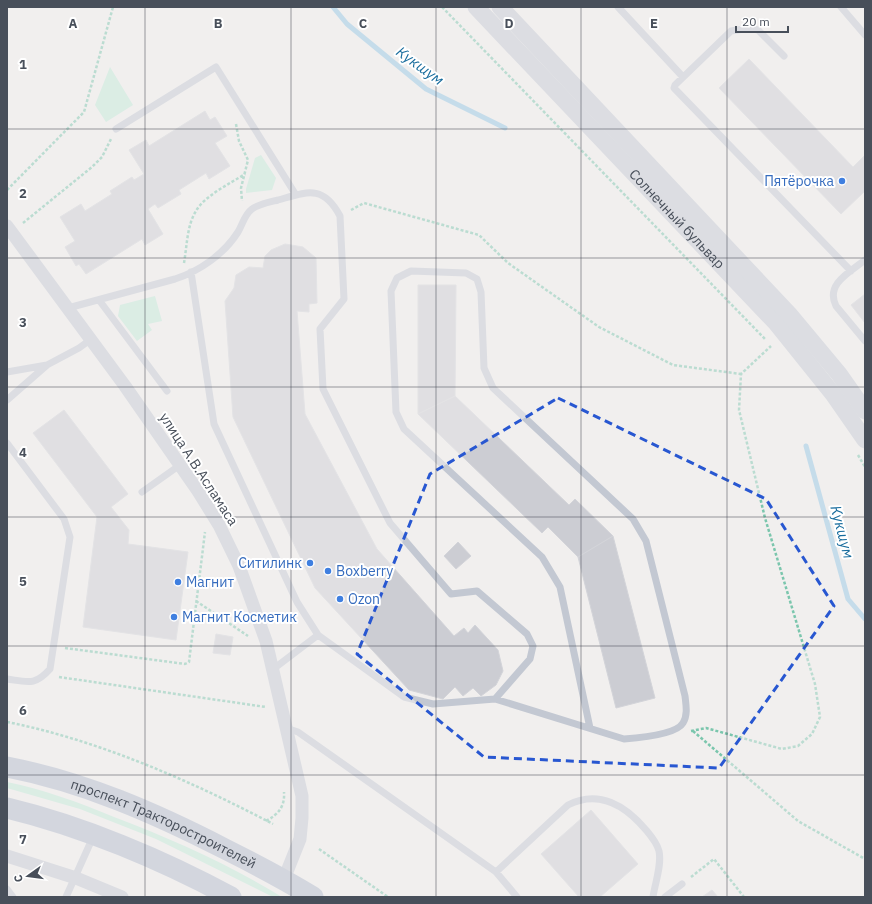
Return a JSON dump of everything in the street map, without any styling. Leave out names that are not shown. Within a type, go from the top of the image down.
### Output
[{"type":"main road","name":"проспект Тракторостроителей","points":[[7,767],[61,780],[106,794],[155,814],[284,879],[313,897]]},
{"type":"main road","points":[[7,808],[42,816],[94,835],[156,861],[231,897]]},
{"type":"street","name":"Солнечный бульвар","points":[[476,7],[776,323],[832,394],[859,445]]},
{"type":"street","name":"Солнечный бульвар","points":[[500,7],[789,314],[839,374],[865,411]]},
{"type":"street","name":"улица А.В.Асламаса","points":[[10,234],[68,308],[180,465],[219,525],[239,566],[254,604],[272,670],[302,796],[300,839],[284,879]]},
{"type":"street","points":[[7,856],[76,878],[122,897]]},
{"type":"lane","points":[[618,7],[683,76]]},
{"type":"lane","points":[[841,7],[865,35]]},
{"type":"lane","points":[[784,56],[758,30],[743,28],[731,31],[683,76],[675,85],[675,90],[851,271]]},
{"type":"lane","points":[[116,129],[216,67],[296,195]]},
{"type":"lane","points":[[68,308],[182,277],[216,256],[233,239],[247,213],[256,206],[310,192],[326,198],[335,206],[340,216],[344,299],[320,329],[323,388],[390,524],[451,594],[476,591],[527,634],[533,646],[530,659],[494,699]]},
{"type":"lane","points":[[865,260],[834,287],[832,300],[865,341]]},
{"type":"lane","points":[[191,272],[214,424],[297,602],[318,635],[404,697],[433,704],[494,699],[590,728],[624,738],[644,737],[665,732],[683,725],[686,715],[685,696],[646,541],[633,520],[493,388],[484,368],[481,292],[477,279],[466,273],[411,271],[397,278],[391,291],[396,412],[404,429],[542,557],[560,587],[590,728]]},
{"type":"lane","points":[[99,300],[167,391]]},
{"type":"lane","points":[[7,400],[47,365],[90,340]]},
{"type":"lane","points":[[7,372],[47,365]]},
{"type":"lane","points":[[7,443],[64,519],[70,537],[50,669],[41,679],[30,682],[7,680]]},
{"type":"lane","points":[[142,492],[180,465]]},
{"type":"lane","points":[[272,670],[318,635]]},
{"type":"lane","points":[[286,728],[298,732],[496,872],[518,897]]},
{"type":"lane","points":[[496,872],[568,805],[577,800],[590,799],[610,801],[625,809],[635,817],[654,840],[659,851],[653,897]]},
{"type":"lane","points":[[66,897],[76,878],[94,835]]},
{"type":"lane","points":[[665,897],[682,884]]},
{"type":"lane","points":[[7,890],[13,897]]},
{"type":"path","points":[[7,190],[84,112],[113,7]]},
{"type":"path","points":[[442,7],[777,352]]},
{"type":"path","points":[[234,96],[237,137],[248,160],[241,191],[244,219]]},
{"type":"path","points":[[10,234],[97,162],[107,148],[116,129]]},
{"type":"path","points":[[182,277],[192,222],[196,210],[206,200],[245,174]]},
{"type":"path","points":[[340,216],[364,203],[480,236],[508,263],[599,327],[673,365],[740,374]]},
{"type":"path","points":[[693,731],[706,728],[782,749],[798,746],[812,734],[820,717],[816,684],[765,518],[739,410],[740,374],[772,346]]},
{"type":"path","points":[[859,445],[865,466]]},
{"type":"path","points":[[53,646],[186,664],[189,662],[206,526]]},
{"type":"path","points":[[196,601],[248,637]]},
{"type":"path","points":[[50,669],[60,678],[266,707],[268,714]]},
{"type":"path","points":[[7,722],[62,736],[121,756],[188,784],[273,824]]},
{"type":"path","points":[[683,725],[693,731],[798,821],[865,859]]},
{"type":"path","points":[[266,821],[275,816],[282,808],[285,800],[284,788]]},
{"type":"path","points":[[319,849],[388,897]]},
{"type":"path","points":[[682,884],[714,860],[744,897]]},
{"type":"highlighted area","points":[[558,398],[766,499],[834,606],[719,768],[484,757],[357,654],[430,474]]},
{"type":"green space","points":[[110,67],[133,105],[106,122],[95,105]]},
{"type":"green space","points":[[261,155],[276,178],[272,190],[246,193],[255,158]]},
{"type":"green space","points":[[155,296],[162,321],[148,324],[152,330],[137,341],[118,316],[120,305]]},
{"type":"green space","points":[[7,782],[34,788],[61,797],[157,834],[221,863],[282,897],[273,897],[156,839],[80,809],[7,788]]},
{"type":"building","points":[[749,59],[853,167],[865,155],[865,191],[841,214],[719,88]]},
{"type":"building","points":[[205,111],[210,120],[215,117],[227,136],[215,143],[230,166],[209,179],[206,173],[179,190],[181,194],[158,208],[155,204],[148,209],[163,234],[145,245],[142,239],[86,274],[79,264],[76,266],[65,247],[75,241],[60,217],[81,204],[85,211],[112,194],[110,191],[132,177],[134,180],[144,174],[129,150],[146,140],[149,146]]},
{"type":"building","points":[[285,244],[303,247],[316,258],[317,303],[309,304],[309,312],[297,311],[305,414],[377,549],[454,636],[464,628],[468,633],[475,625],[498,650],[503,671],[496,685],[481,696],[473,688],[463,696],[455,687],[443,699],[409,690],[315,588],[233,417],[225,301],[234,288],[236,275],[249,267],[263,268],[265,256],[271,250]]},
{"type":"building","points":[[418,285],[456,285],[455,396],[418,414]]},
{"type":"building","points":[[865,294],[865,323],[851,305]]},
{"type":"building","points":[[455,396],[569,505],[575,499],[613,536],[578,557],[548,527],[542,533],[418,414]]},
{"type":"building","points":[[64,410],[128,494],[111,507],[129,530],[128,544],[188,552],[176,640],[83,627],[97,517],[33,433]]},
{"type":"building","points":[[613,536],[655,698],[616,708],[578,557]]},
{"type":"building","points":[[458,542],[471,556],[456,569],[444,556]]},
{"type":"building","points":[[216,634],[233,637],[230,655],[213,653]]},
{"type":"building","points":[[591,810],[638,864],[600,897],[579,897],[541,854]]},
{"type":"building","points":[[712,890],[718,897],[702,897]]},
{"type":"waterway","name":"Кукшум","points":[[333,7],[347,24],[426,89],[505,128]]},
{"type":"waterway","name":"Кукшум","points":[[806,446],[848,599],[865,619]]},
{"type":"place","name":"Пятёрочка","points":[[842,181]]},
{"type":"place","name":"Ситилинк","points":[[310,563]]},
{"type":"place","name":"Boxberry","points":[[328,571]]},
{"type":"place","name":"Магнит","points":[[178,582]]},
{"type":"place","name":"Ozon","points":[[340,599]]},
{"type":"place","name":"Магнит Косметик","points":[[174,617]]}]
